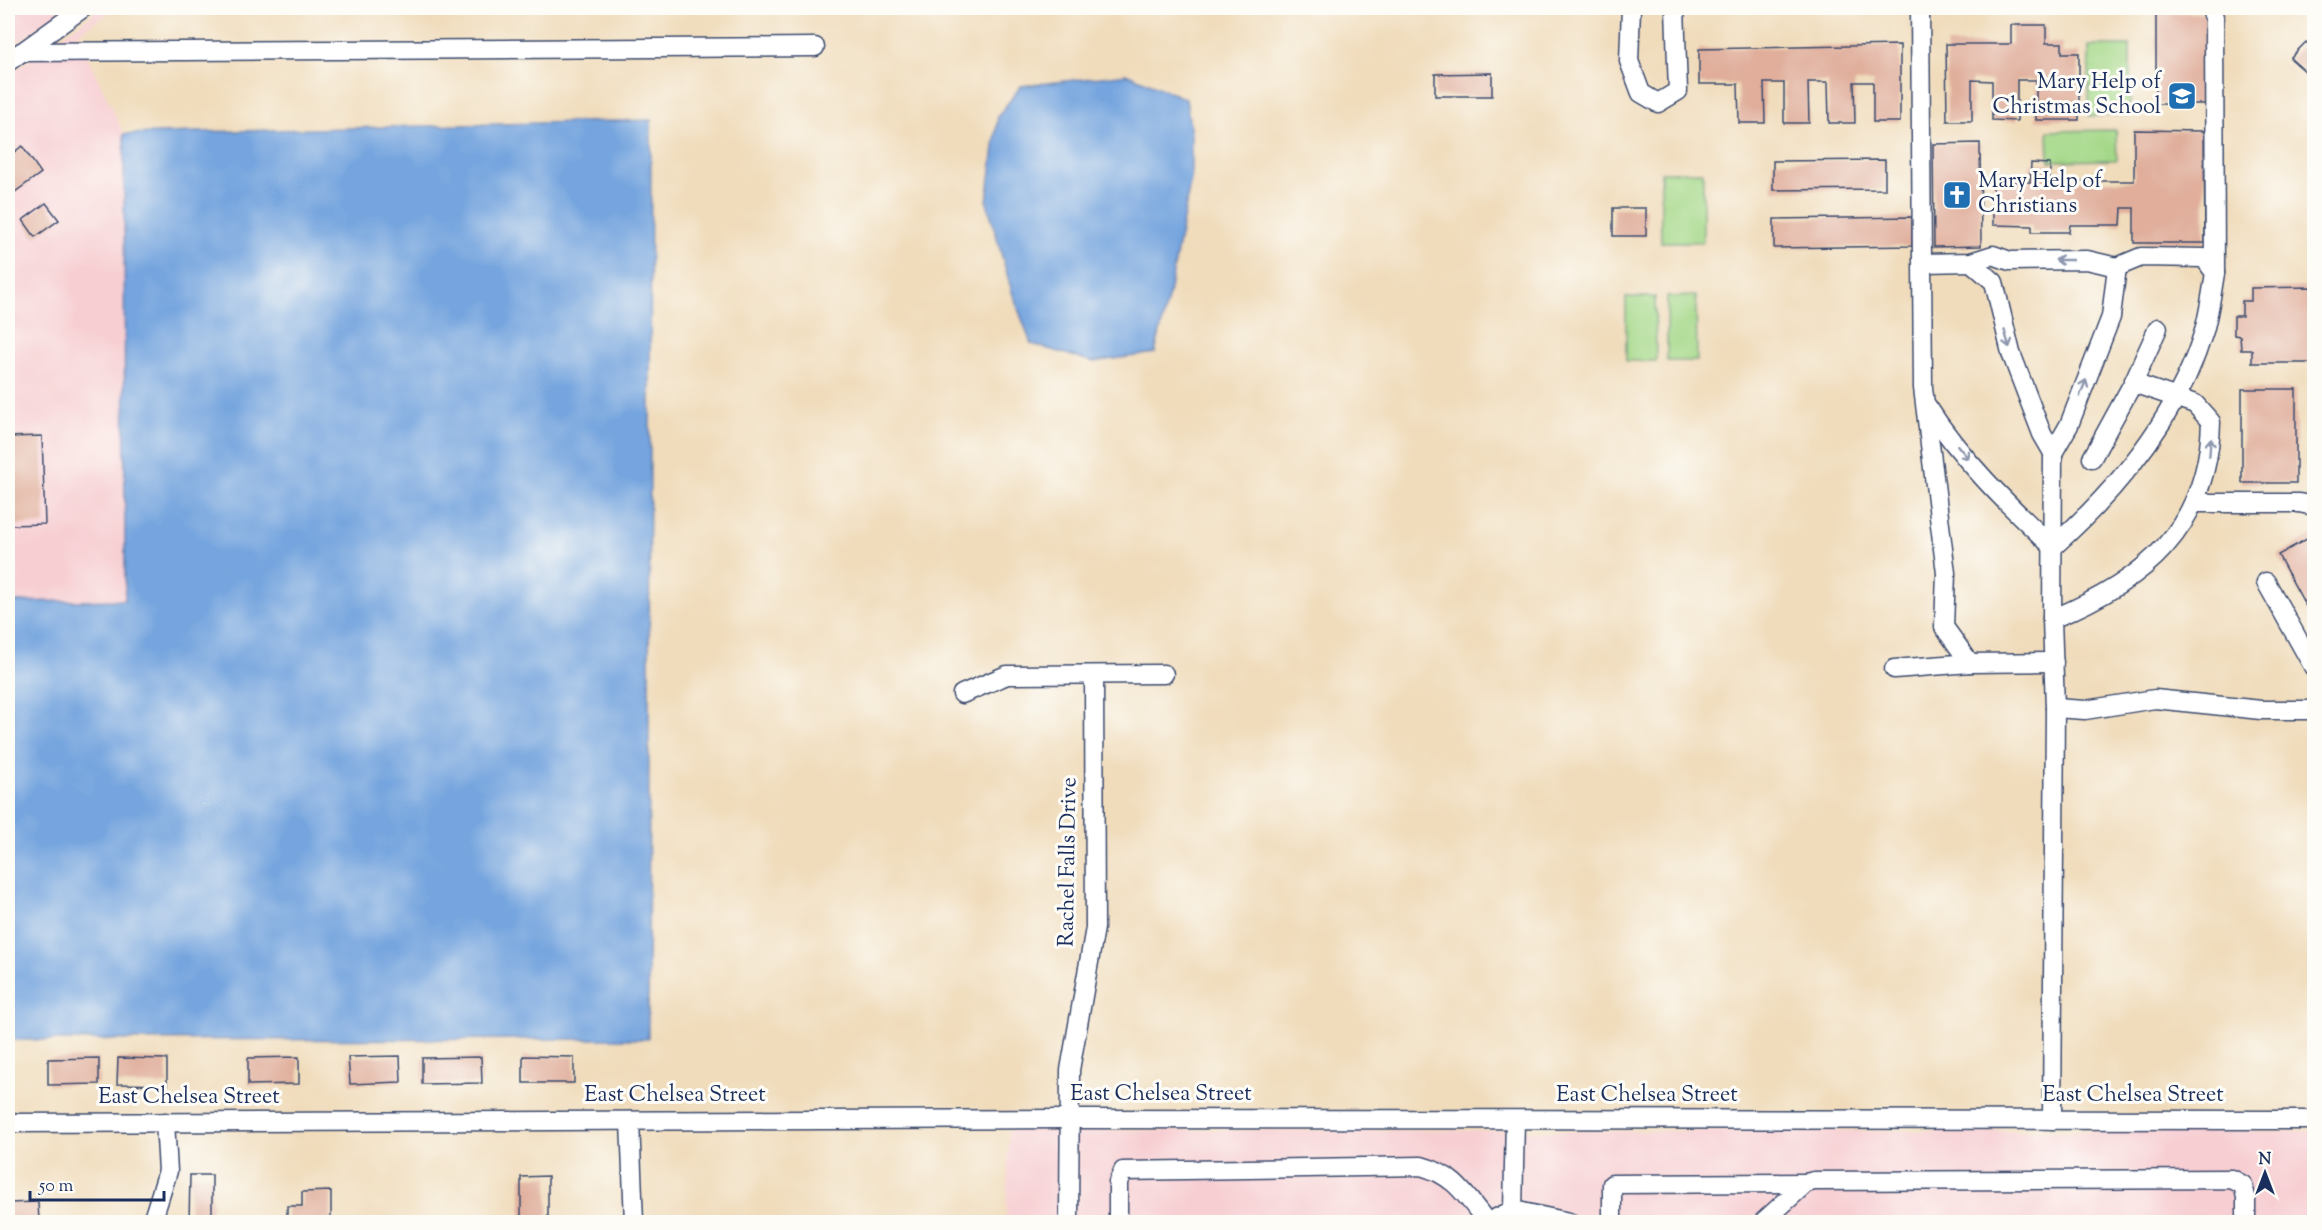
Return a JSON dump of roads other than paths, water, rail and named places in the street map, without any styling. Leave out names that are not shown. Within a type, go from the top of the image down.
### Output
[{"type":"street","points":[[14,57],[83,8]]},
{"type":"street","points":[[1631,8],[1629,61],[1641,93],[1658,103],[1678,91],[1675,8]]},
{"type":"street","points":[[1920,8],[1924,263],[1921,361],[1946,573],[1944,627],[1970,663]]},
{"type":"street","points":[[2053,547],[2117,484],[2152,438],[2176,396],[2204,332],[2215,273],[2214,17],[2210,8]]},
{"type":"street","points":[[14,57],[815,47]]},
{"type":"street","points":[[1924,263],[1971,262],[1993,255],[2010,261],[2087,260],[2117,267],[2141,257],[2204,258],[2215,273]]},
{"type":"street","points":[[1994,282],[2010,261]]},
{"type":"street","points":[[1971,262],[1994,282],[2011,352],[2042,434],[2054,453]]},
{"type":"street","points":[[2052,1120],[2054,453],[2069,425],[2111,316],[2117,267]]},
{"type":"street","points":[[2092,458],[2133,383],[2158,328]]},
{"type":"street","points":[[2052,619],[2076,609],[2149,565],[2183,526],[2194,503],[2210,454],[2211,422],[2194,404],[2133,383]]},
{"type":"street","points":[[1927,406],[1938,423],[2005,502],[2053,547]]},
{"type":"street","points":[[2194,503],[2299,503],[2314,506]]},
{"type":"street","points":[[2266,582],[2314,668]]},
{"type":"street","points":[[1894,669],[1970,663],[2054,662]]},
{"type":"street","points":[[962,694],[1006,675],[1164,674]]},
{"type":"street","name":"Rachel Falls Drive","points":[[1069,1222],[1070,1070],[1095,928],[1094,675]]},
{"type":"street","points":[[2055,708],[2085,710],[2155,699],[2260,710],[2314,710]]},
{"type":"street","name":"East Chelsea Street","points":[[8,1123],[1069,1119],[2314,1120]]},
{"type":"street","points":[[1513,1210],[1515,1120]]},
{"type":"street","points":[[630,1121],[634,1222]]},
{"type":"street","points":[[152,1222],[168,1172],[165,1122]]},
{"type":"street","points":[[1118,1222],[1118,1182],[1123,1171],[1421,1166],[1439,1171],[1456,1183],[1488,1222],[1513,1210],[1569,1222]]},
{"type":"street","points":[[1612,1222],[1612,1184],[2232,1179],[2242,1185],[2246,1197],[2246,1222]]},
{"type":"street","points":[[1763,1222],[1806,1183]]},
{"type":"water","points":[[1128,74],[1186,99],[1191,133],[1191,178],[1169,294],[1155,353],[1093,362],[1031,344],[1012,292],[987,202],[998,116],[1021,86]]},
{"type":"water","points":[[651,120],[648,1039],[8,1040],[8,602],[125,600],[124,134]]},
{"type":"place","name":"Mary Help of Christmas School","points":[[2182,96]]},
{"type":"place","name":"Mary Help of Christians","points":[[1957,195]]}]
